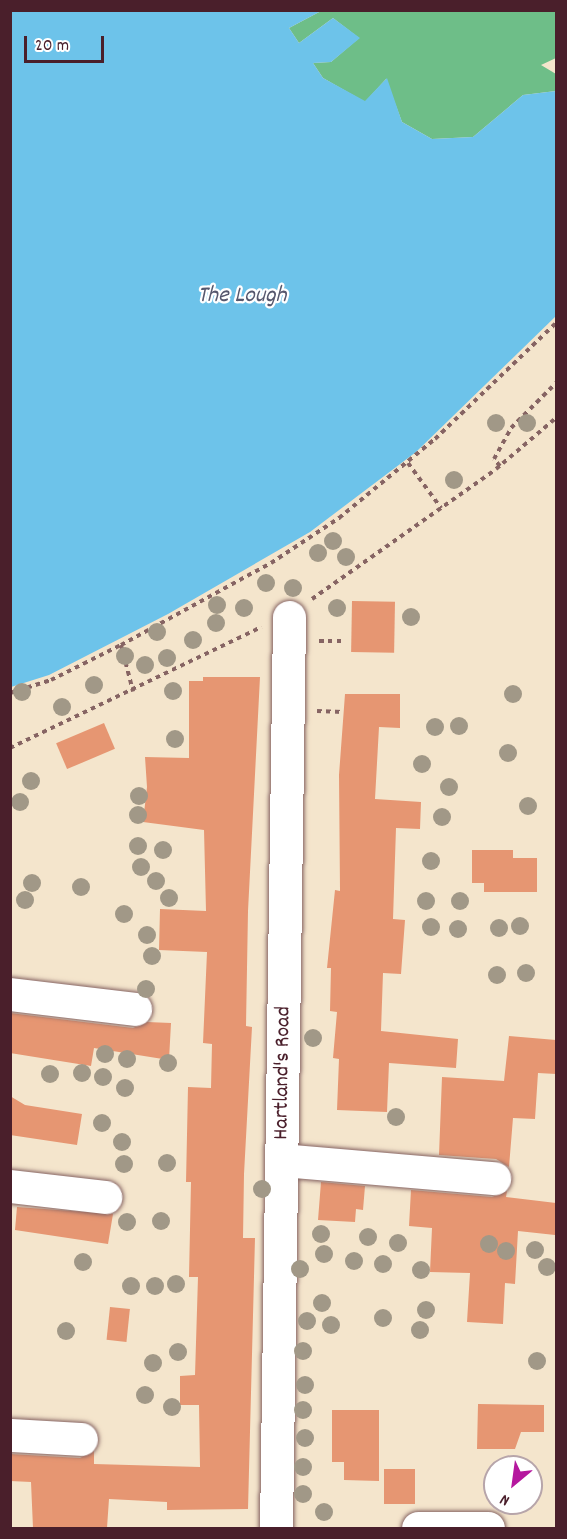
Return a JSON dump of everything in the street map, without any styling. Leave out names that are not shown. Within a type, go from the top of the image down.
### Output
[{"type":"street","name":"Hartland's Road","points":[[276,1528],[289,617]]},
{"type":"street","points":[[10,994],[135,1009]]},
{"type":"street","points":[[282,1160],[494,1178]]},
{"type":"street","points":[[11,1191],[105,1197]]},
{"type":"street","points":[[10,1435],[81,1439]]},
{"type":"street","points":[[418,1528],[488,1528]]},
{"type":"path","points":[[10,693],[51,680],[122,645],[272,563],[339,518],[408,463],[556,323]]},
{"type":"path","points":[[500,466],[494,459],[511,428],[556,383]]},
{"type":"path","points":[[408,463],[441,508]]},
{"type":"path","points":[[313,641],[345,641]]},
{"type":"path","points":[[122,645],[134,691]]},
{"type":"path","points":[[312,711],[343,712]]},
{"type":"green space","points":[[321,11],[556,11],[556,58],[541,65],[556,74],[556,91],[523,95],[473,137],[432,139],[402,122],[386,79],[365,102],[323,78],[313,63],[331,62],[359,38],[333,18],[299,43],[289,28]]},
{"type":"water","name":"The Lough","points":[[10,11],[321,11],[289,28],[299,43],[333,18],[360,38],[331,62],[313,63],[323,78],[365,101],[387,78],[402,122],[432,139],[473,137],[523,95],[556,91],[556,316],[416,452],[310,532],[168,614],[49,675],[11,687]]},
{"type":"building","points":[[352,601],[395,602],[394,653],[351,652]]},
{"type":"building","points":[[203,677],[260,677],[248,911],[246,1026],[252,1027],[243,1238],[255,1238],[248,1509],[167,1510],[167,1502],[109,1499],[107,1528],[33,1528],[31,1482],[10,1481],[10,1454],[80,1458],[94,1451],[94,1464],[200,1467],[199,1405],[180,1405],[180,1376],[195,1375],[198,1277],[189,1277],[191,1182],[186,1182],[188,1087],[211,1088],[212,1044],[203,1043],[207,952],[159,950],[160,909],[206,911],[204,830],[143,822],[147,787],[145,757],[189,758],[189,681],[203,681]]},
{"type":"building","points":[[345,694],[400,694],[400,728],[379,727],[375,799],[421,802],[420,829],[396,828],[393,919],[405,920],[401,974],[383,973],[381,1031],[458,1039],[456,1068],[389,1063],[387,1112],[337,1110],[339,1059],[333,1058],[337,1012],[330,1011],[331,968],[327,968],[335,890],[340,891],[339,775]]},
{"type":"building","points":[[104,723],[115,749],[67,769],[56,743]]},
{"type":"building","points":[[472,850],[513,850],[513,858],[537,858],[537,892],[484,892],[484,883],[472,883]]},
{"type":"building","points":[[10,1013],[133,1028],[147,1022],[171,1023],[169,1060],[94,1048],[91,1066],[10,1053]]},
{"type":"building","points":[[509,1036],[556,1040],[556,1074],[538,1073],[535,1119],[513,1118],[509,1167],[496,1159],[439,1155],[442,1077],[504,1081]]},
{"type":"building","points":[[10,1096],[25,1105],[82,1114],[77,1145],[10,1135]]},
{"type":"building","points":[[321,1182],[365,1186],[363,1210],[356,1209],[355,1222],[318,1220]]},
{"type":"building","points":[[411,1190],[492,1197],[507,1191],[506,1197],[556,1203],[555,1235],[518,1231],[515,1284],[505,1283],[503,1324],[467,1322],[470,1273],[430,1272],[432,1228],[409,1226]]},
{"type":"building","points":[[17,1207],[113,1214],[108,1244],[15,1230]]},
{"type":"building","points":[[110,1307],[130,1309],[126,1342],[107,1340]]},
{"type":"building","points":[[478,1404],[544,1405],[544,1432],[521,1432],[515,1449],[477,1449]]},
{"type":"building","points":[[332,1410],[379,1410],[379,1481],[344,1480],[344,1462],[332,1462]]},
{"type":"building","points":[[384,1469],[415,1469],[415,1504],[384,1504]]}]
